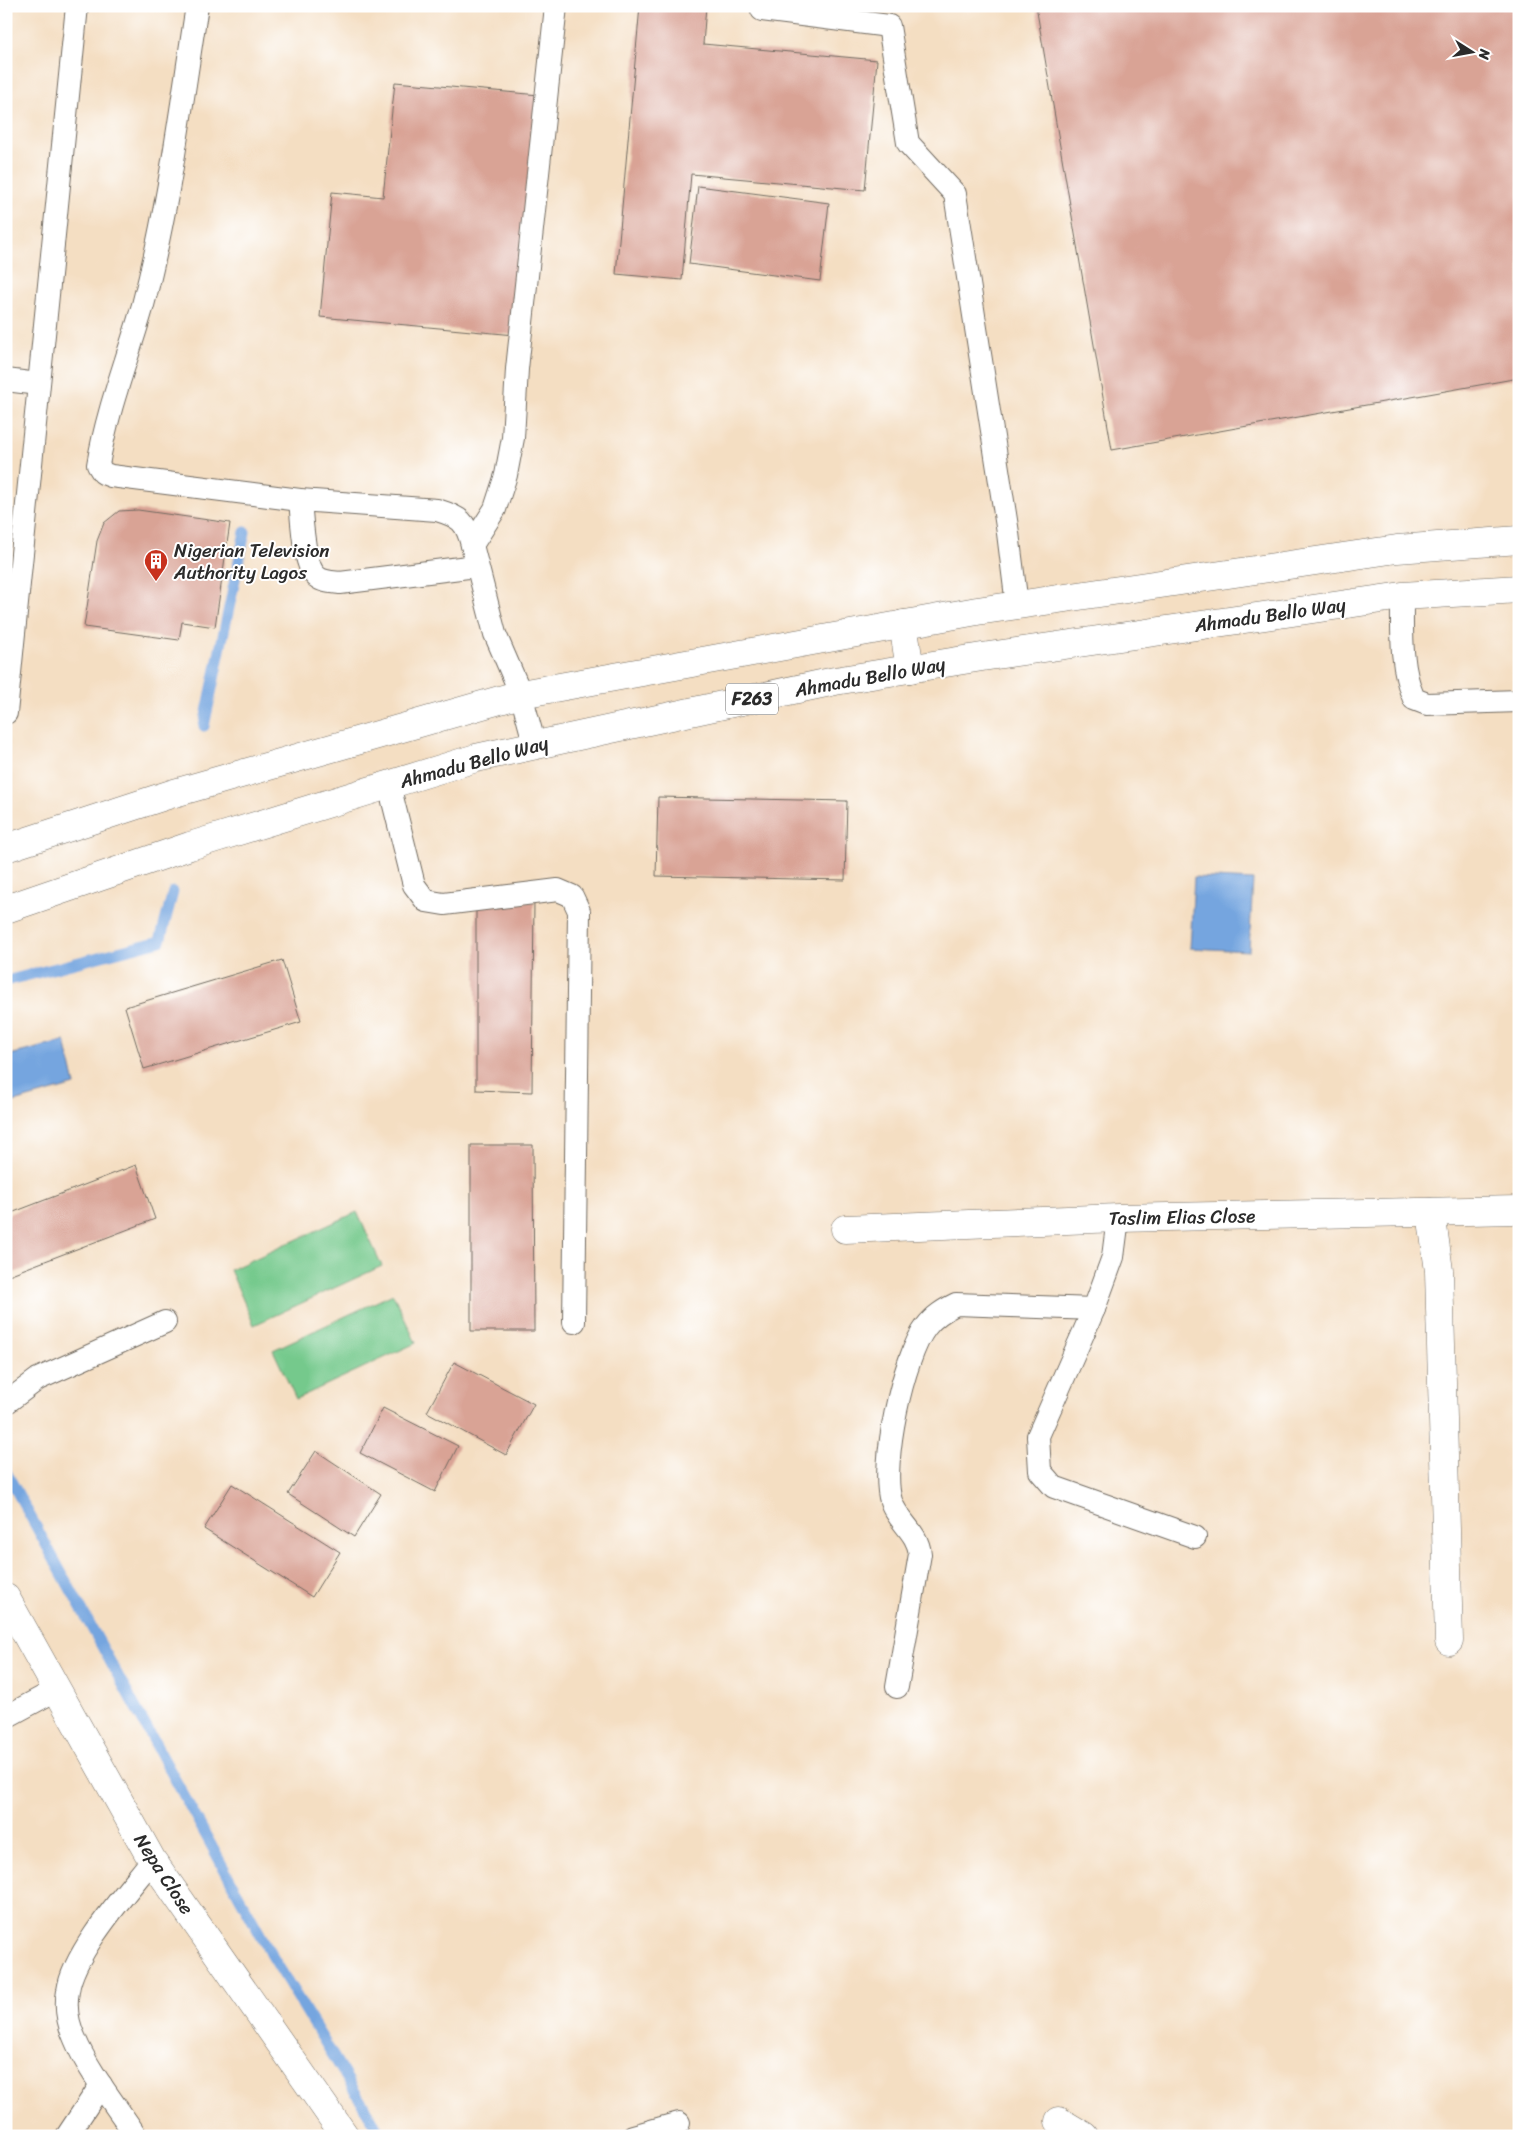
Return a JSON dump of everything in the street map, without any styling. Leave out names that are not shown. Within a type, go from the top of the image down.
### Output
[{"type":"main road","name":"F263","points":[[6,848],[171,794],[521,694],[1017,605],[1397,549],[1519,540]]},
{"type":"main road","name":"Ahmadu Bello Way","points":[[6,909],[190,846],[476,758],[835,681],[1402,596],[1519,589]]},
{"type":"main road","points":[[903,624],[910,669]]},
{"type":"main road","name":"Taslim Elias Close","points":[[845,1229],[1118,1218],[1519,1210]]},
{"type":"main road","points":[[1432,1212],[1439,1270],[1449,1641]]},
{"type":"main road","name":"Nepa Close","points":[[6,1598],[152,1860],[345,2136]]},
{"type":"main road","points":[[1059,2121],[1084,2136]]},
{"type":"lane","points":[[6,713],[77,6]]},
{"type":"lane","points":[[197,6],[164,215],[143,306],[119,380],[98,466],[103,473],[111,476],[300,500],[437,510],[454,516],[468,529],[495,634],[521,694],[535,746]]},
{"type":"lane","points":[[474,556],[495,510],[506,475],[513,438],[517,369],[556,6]]},
{"type":"lane","points":[[762,10],[889,26],[908,143],[955,194],[1008,533],[1017,605]]},
{"type":"lane","points":[[6,380],[38,384]]},
{"type":"lane","points":[[300,500],[308,560],[316,576],[326,581],[340,583],[474,556]]},
{"type":"lane","points":[[1402,596],[1403,661],[1406,682],[1414,699],[1427,704],[1519,701]]},
{"type":"lane","points":[[389,785],[414,885],[426,901],[444,904],[558,890],[572,896],[579,911],[574,1322]]},
{"type":"lane","points":[[1118,1218],[1113,1257],[1094,1309],[1038,1436],[1040,1471],[1054,1487],[1195,1537]]},
{"type":"lane","points":[[897,1687],[920,1554],[919,1545],[891,1503],[887,1485],[888,1462],[890,1439],[904,1381],[913,1353],[925,1328],[940,1312],[956,1304],[1094,1309]]},
{"type":"lane","points":[[6,1403],[38,1379],[165,1322]]},
{"type":"lane","points":[[6,1717],[56,1690]]},
{"type":"lane","points":[[136,2136],[101,2085],[75,2039],[67,2010],[68,1989],[78,1964],[93,1937],[152,1860]]},
{"type":"lane","points":[[67,2136],[101,2085]]},
{"type":"lane","points":[[633,2136],[679,2124]]},
{"type":"green space","points":[[357,1212],[382,1266],[254,1325],[230,1270]]},
{"type":"green space","points":[[393,1294],[416,1343],[296,1399],[273,1350]]},
{"type":"water","points":[[1194,877],[1253,880],[1249,951],[1190,948]]},
{"type":"water","points":[[65,1041],[75,1085],[6,1104],[6,1056]]},
{"type":"building","points":[[640,6],[706,6],[703,44],[877,60],[865,190],[691,174],[682,280],[616,274]]},
{"type":"building","points":[[1036,6],[1519,6],[1519,378],[1112,450]]},
{"type":"building","points":[[395,82],[539,95],[515,335],[320,317],[332,192],[383,197]]},
{"type":"building","points":[[698,186],[829,203],[820,281],[689,264]]},
{"type":"building","name":"Nigerian Television Authority Lagos","points":[[138,510],[230,523],[215,627],[182,622],[179,640],[84,627],[97,541],[104,523],[119,511]]},
{"type":"building","points":[[658,797],[847,801],[845,880],[656,876]]},
{"type":"building","points":[[534,901],[532,1092],[476,1090],[476,905]]},
{"type":"building","points":[[282,960],[301,1022],[144,1069],[125,1007]]},
{"type":"building","points":[[471,1145],[533,1145],[534,1331],[471,1331]]},
{"type":"building","points":[[136,1165],[155,1219],[6,1276],[6,1215]]},
{"type":"building","points":[[454,1362],[534,1404],[506,1455],[427,1412]]},
{"type":"building","points":[[383,1408],[458,1446],[435,1492],[360,1453]]},
{"type":"building","points":[[316,1451],[381,1494],[354,1537],[288,1494]]},
{"type":"building","points":[[232,1484],[340,1552],[312,1597],[204,1529]]},
{"type":"waterway","points":[[204,726],[245,532]]},
{"type":"waterway","points":[[6,981],[160,941],[173,892]]},
{"type":"waterway","points":[[6,1472],[271,1954],[382,2136]]},
{"type":"place","name":"Nigerian Television Authority Lagos","points":[[156,582]]}]
